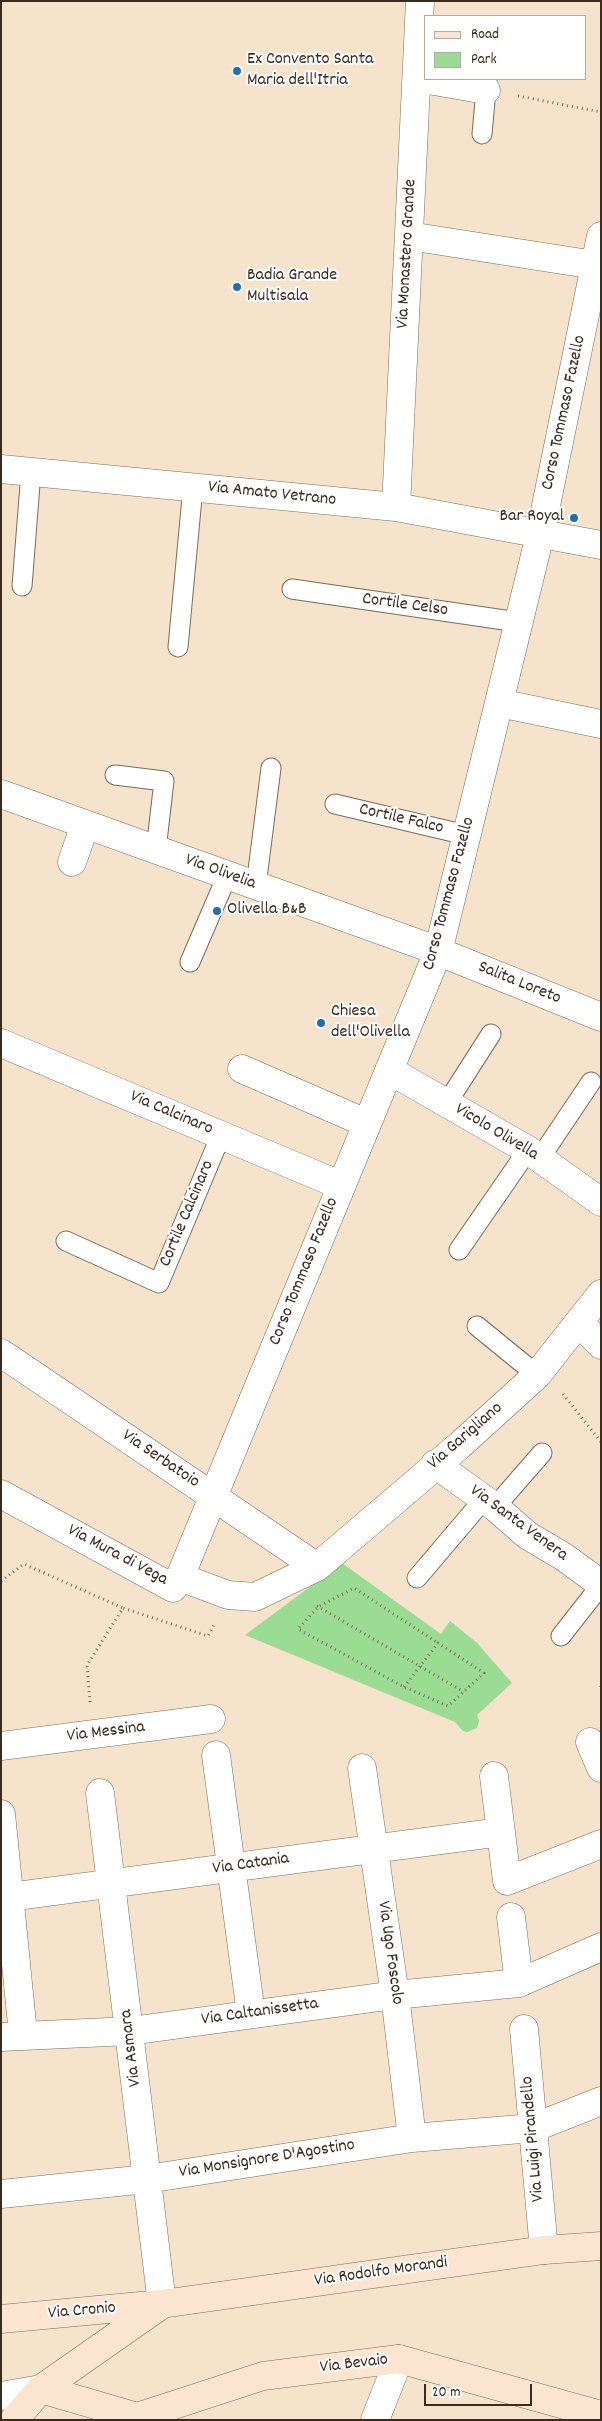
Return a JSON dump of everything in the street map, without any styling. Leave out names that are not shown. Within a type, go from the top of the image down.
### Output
[{"type":"street","name":"Via Monastero Grande","points":[[396,507],[420,1]]},
{"type":"street","points":[[417,78],[424,79]]},
{"type":"street","points":[[440,80],[487,84]]},
{"type":"street","points":[[409,236],[598,266]]},
{"type":"street","name":"Corso Tommaso Fazello","points":[[180,1577],[215,1497],[340,1185],[438,952],[540,535],[598,266],[601,236]]},
{"type":"street","name":"Via Amato Vetrano","points":[[1,469],[396,507],[601,545]]},
{"type":"street","points":[[499,703],[601,724]]},
{"type":"street","name":"Via Olivelia","points":[[1,794],[438,952]]},
{"type":"street","points":[[72,862],[85,825]]},
{"type":"street","name":"Salita Loreto","points":[[438,952],[601,1017]]},
{"type":"street","name":"Via Calcinaro","points":[[1,1043],[340,1185]]},
{"type":"street","points":[[242,1069],[366,1123]]},
{"type":"street","name":"Vicolo Olivella","points":[[389,1070],[534,1154],[601,1202]]},
{"type":"street","name":"Via Garigliano","points":[[317,1567],[435,1464],[460,1445],[540,1371],[601,1294]]},
{"type":"street","points":[[579,1322],[601,1345]]},
{"type":"street","name":"Via Serbatoio","points":[[1,1353],[317,1567]]},
{"type":"street","name":"Via Santa Venera","points":[[435,1464],[490,1503],[528,1535],[564,1557],[601,1584]]},
{"type":"street","name":"Via Mura di Vega","points":[[1,1494],[173,1588],[180,1577],[228,1595],[255,1596],[317,1567]]},
{"type":"street","name":"Via Messina","points":[[1,1746],[211,1719]]},
{"type":"street","points":[[590,1742],[601,1768]]},
{"type":"street","points":[[216,1755],[251,2014]]},
{"type":"street","name":"Via Ugo Foscolo","points":[[362,1768],[395,1995],[412,2138]]},
{"type":"street","points":[[494,1776],[507,1881],[601,1844]]},
{"type":"street","name":"Via Asmara","points":[[100,1792],[162,2304]]},
{"type":"street","points":[[1,1814],[12,2035]]},
{"type":"street","name":"Via Catania","points":[[6,1898],[501,1832]]},
{"type":"street","points":[[511,1917],[519,1983]]},
{"type":"street","name":"Via Caltanissetta","points":[[12,2035],[130,2031],[395,1995],[519,1983],[601,1947]]},
{"type":"street","name":"Via Luigi Pirandello","points":[[524,2029],[544,2250]]},
{"type":"street","name":"Via Monsignore D'Agostino","points":[[1,2194],[147,2179],[412,2138],[533,2128],[601,2101]]},
{"type":"street","name":"Via Rodolfo Morandi","points":[[162,2304],[544,2250],[601,2246]]},
{"type":"street","points":[[14,2420],[41,2389],[162,2304]]},
{"type":"street","name":"Via Cronio","points":[[1,2319],[162,2304]]},
{"type":"street","points":[[376,2420],[399,2359]]},
{"type":"street","name":"Via Bevaio","points":[[140,2418],[263,2376],[399,2359],[559,2412],[601,2415]]},
{"type":"street","points":[[1,2396],[41,2389],[140,2418]]},
{"type":"lane","points":[[482,134],[487,84]]},
{"type":"lane","points":[[22,586],[31,472]]},
{"type":"lane","points":[[178,647],[193,487]]},
{"type":"lane","name":"Cortile Celso","points":[[292,589],[518,622]]},
{"type":"lane","points":[[256,886],[271,768]]},
{"type":"lane","points":[[116,775],[164,781],[156,850]]},
{"type":"lane","name":"Cortile Falco","points":[[335,804],[466,835]]},
{"type":"lane","points":[[190,962],[227,876]]},
{"type":"lane","points":[[447,1104],[491,1034]]},
{"type":"lane","points":[[459,1250],[591,1082]]},
{"type":"lane","name":"Cortile Calcinaro","points":[[66,1241],[159,1283],[221,1135]]},
{"type":"lane","points":[[477,1326],[540,1371]]},
{"type":"lane","points":[[417,1578],[542,1453]]},
{"type":"lane","points":[[561,1636],[601,1584]]},
{"type":"path","points":[[487,84],[601,112]]},
{"type":"path","points":[[540,1371],[601,1442]]},
{"type":"path","points":[[1,1581],[24,1564],[123,1608],[199,1634]]},
{"type":"path","points":[[284,1583],[298,1596],[464,1692]]},
{"type":"path","points":[[354,1588],[484,1673],[448,1706],[404,1687],[298,1629],[318,1607],[354,1588]]},
{"type":"path","points":[[93,1735],[87,1665],[123,1608]]},
{"type":"path","points":[[404,1687],[438,1643]]},
{"type":"green space","points":[[342,1563],[441,1634],[450,1621],[477,1643],[512,1683],[477,1715],[479,1721],[477,1728],[467,1732],[463,1731],[455,1722],[245,1635]]},
{"type":"place","name":"Ex Convento Santa Maria dell'Itria","points":[[237,71]]},
{"type":"place","name":"Badia Grande Multisala","points":[[237,287]]},
{"type":"place","name":"Bar Royal","points":[[574,518]]},
{"type":"place","name":"Olivella B&B","points":[[217,911]]},
{"type":"place","name":"Chiesa dell'Olivella","points":[[321,1023]]}]
